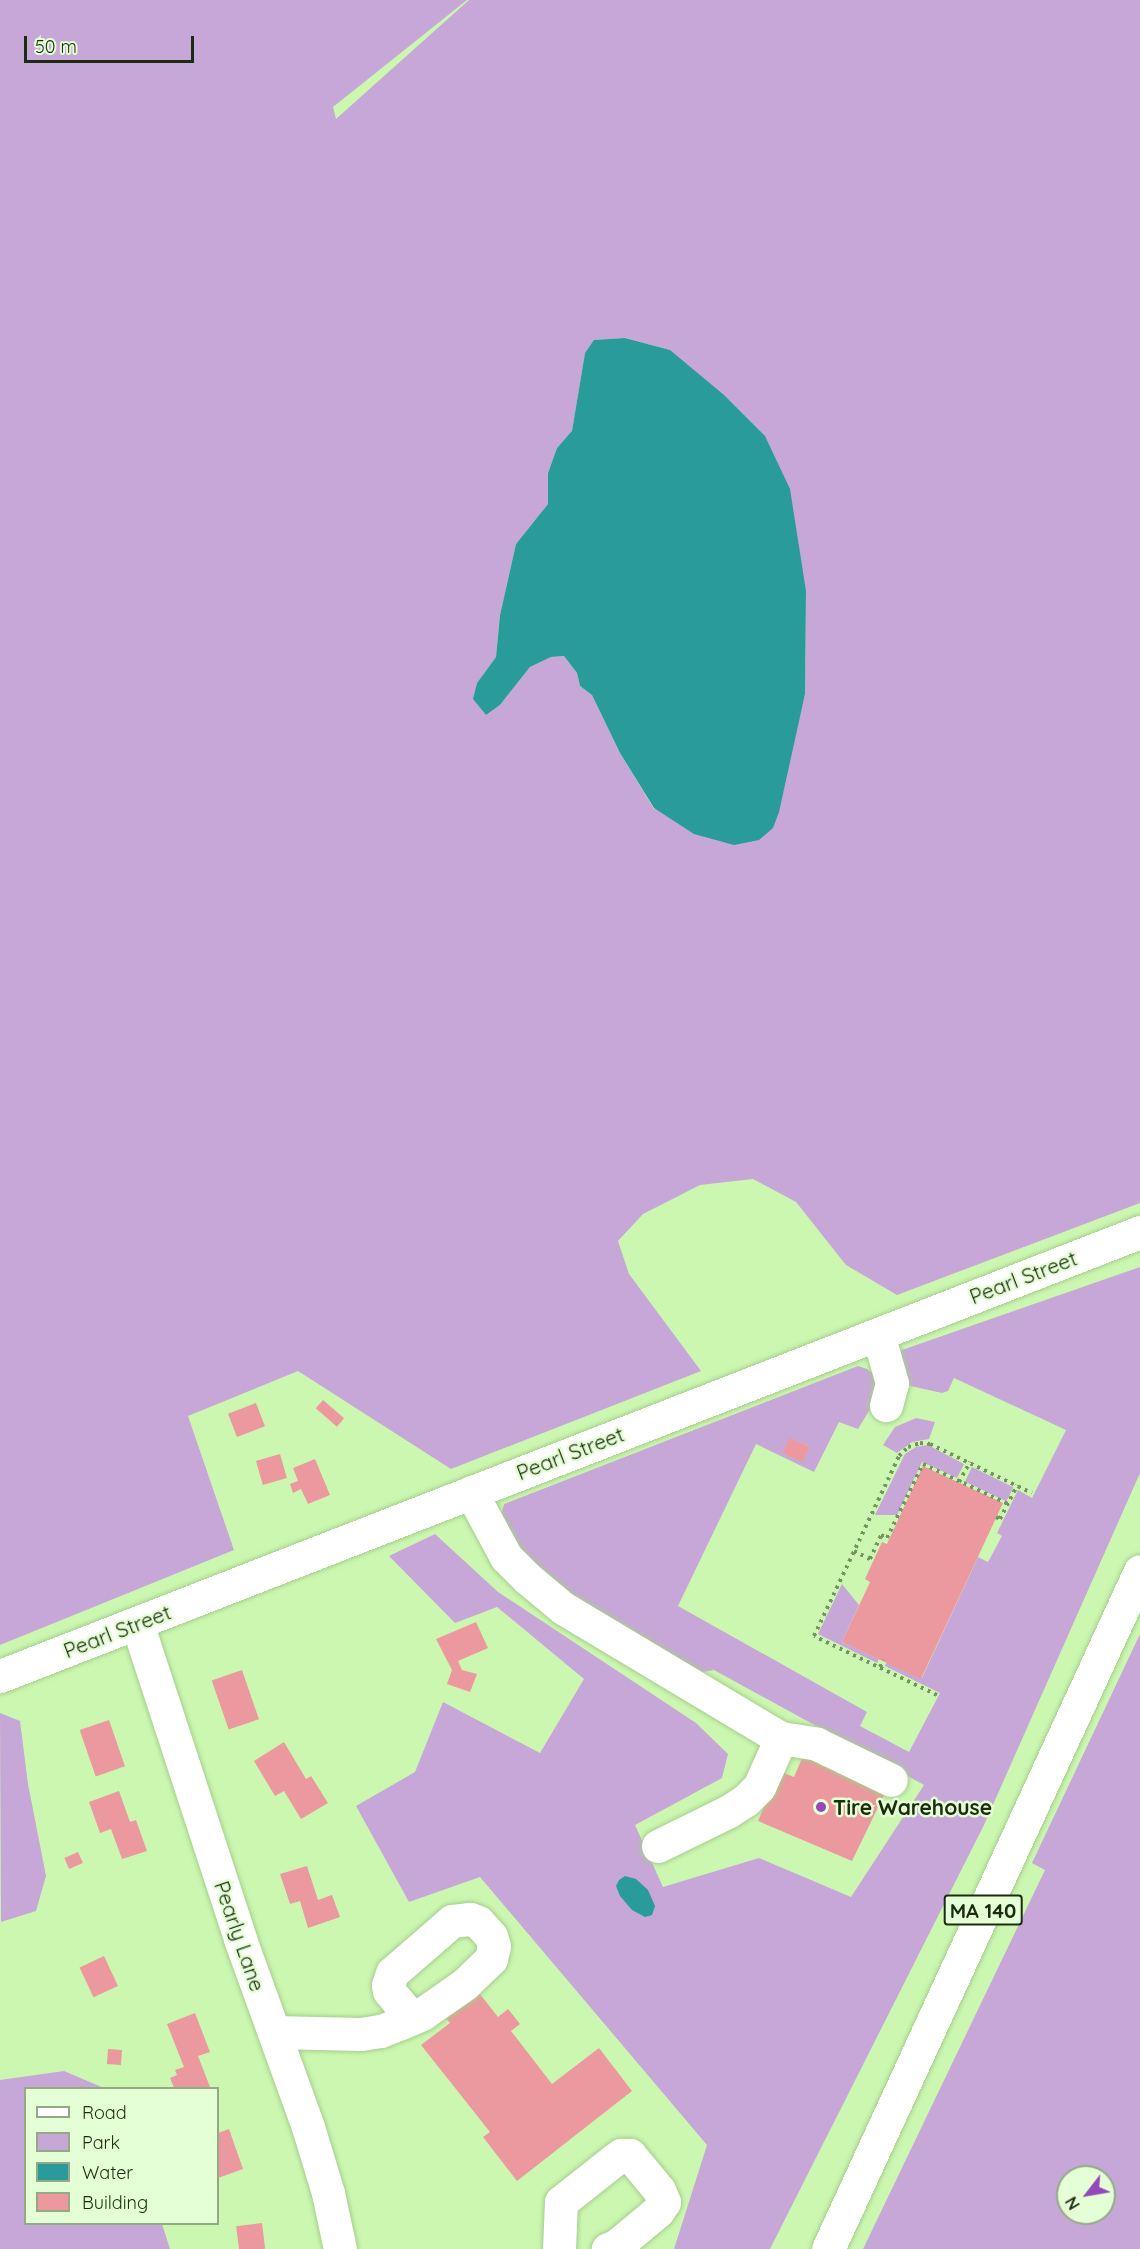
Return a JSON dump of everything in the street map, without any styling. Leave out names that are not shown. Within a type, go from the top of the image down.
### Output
[{"type":"main road","name":"Pearl Street","points":[[0,1676],[1140,1232]]},
{"type":"main road","points":[[878,1334],[892,1383],[886,1405]]},
{"type":"main road","points":[[471,1492],[507,1557],[527,1578],[563,1608],[781,1738],[817,1744],[891,1780]]},
{"type":"main road","name":"MA 140","points":[[828,2249],[1140,1571]]},
{"type":"main road","name":"Pearly Lane","points":[[137,1623],[217,1871],[328,2193],[340,2249]]},
{"type":"main road","points":[[658,1846],[729,1811],[746,1800],[759,1787],[781,1738]]},
{"type":"main road","points":[[274,2032],[362,2034],[381,2031],[412,2018]]},
{"type":"main road","points":[[559,2249],[558,2218],[561,2202],[621,2155],[630,2155],[659,2190],[664,2202],[658,2211],[616,2246],[608,2249]]},
{"type":"path","points":[[937,1695],[814,1636],[899,1456],[909,1447],[926,1442],[1032,1493]]},
{"type":"path","points":[[959,1482],[969,1462]]},
{"type":"path","points":[[854,1551],[872,1560],[881,1535],[887,1538],[923,1464],[1008,1504]]},
{"type":"path","points":[[996,1517],[1000,1519],[1017,1485]]},
{"type":"path","points":[[880,1667],[883,1660]]},
{"type":"green space","points":[[0,0],[467,0],[333,107],[336,119],[469,0],[1140,0],[1140,1203],[897,1295],[846,1265],[796,1202],[753,1179],[700,1185],[643,1214],[618,1241],[629,1274],[701,1371],[451,1469],[298,1371],[188,1416],[234,1550],[0,1645]],"holes":[[[625,338],[670,350],[806,591],[805,694],[773,828],[654,809],[620,753],[592,695],[580,686],[577,673],[564,656],[551,657],[530,667],[500,705],[486,715],[474,699],[477,683],[496,657],[500,615],[516,544],[548,504],[548,473],[557,448],[572,432],[585,353],[595,340]]]},
{"type":"green space","points":[[1140,1267],[1140,1473],[984,1825],[770,2249],[674,2249],[707,2145],[480,1877],[409,1902],[356,1806],[415,1772],[443,1702],[540,1753],[584,1679],[497,1607],[455,1623],[389,1556],[435,1534],[498,1592],[696,1723],[728,1754],[722,1778],[635,1825],[663,1887],[759,1858],[851,1897],[924,1785],[714,1670],[692,1674],[570,1594],[522,1554],[501,1515],[504,1504],[858,1366],[867,1369],[876,1376],[875,1401],[858,1429],[839,1422],[814,1472],[756,1444],[678,1606],[867,1712],[860,1726],[909,1752],[940,1693],[885,1666],[887,1662],[922,1678],[978,1557],[988,1562],[1002,1536],[997,1533],[1018,1490],[1032,1498],[1066,1430],[954,1378],[948,1391],[942,1393],[906,1385],[897,1357],[902,1350]],"holes":[[[789,1439],[809,1446],[803,1461],[783,1454]]]},
{"type":"green space","points":[[916,1418],[935,1422],[929,1439],[912,1442],[897,1453],[883,1445],[895,1427]]},
{"type":"green space","points":[[928,1445],[964,1464],[957,1478],[922,1462],[897,1515],[875,1515],[905,1454],[916,1447]]},
{"type":"green space","points":[[972,1467],[1013,1487],[1006,1502],[965,1481]]},
{"type":"green space","points":[[842,1584],[859,1605],[842,1642],[879,1659],[877,1663],[818,1634]]},
{"type":"green space","points":[[1140,1634],[1140,2249],[863,2249],[1045,1870],[1032,1863]]},
{"type":"green space","points":[[0,1713],[20,1721],[28,1784],[46,1876],[36,1911],[1,1922]]},
{"type":"green space","points":[[64,2071],[102,2087],[24,2087],[24,2225],[162,2225],[170,2249],[0,2249],[0,2080]]},
{"type":"water","points":[[625,338],[670,350],[724,395],[765,436],[790,489],[806,591],[805,694],[779,812],[773,828],[759,840],[734,845],[694,834],[654,808],[620,753],[592,695],[580,686],[577,673],[564,656],[551,657],[530,667],[500,705],[486,715],[473,699],[477,683],[496,657],[500,615],[516,544],[548,504],[548,473],[557,448],[572,431],[585,353],[594,340]]},
{"type":"water","points":[[625,1876],[636,1879],[648,1890],[655,1906],[652,1915],[645,1917],[632,1910],[620,1896],[616,1886]]},
{"type":"building","points":[[323,1400],[344,1418],[337,1427],[316,1408]]},
{"type":"building","points":[[256,1403],[265,1426],[237,1437],[228,1414]]},
{"type":"building","points":[[789,1438],[809,1446],[803,1462],[783,1454]]},
{"type":"building","points":[[280,1454],[287,1478],[263,1485],[256,1461]]},
{"type":"building","points":[[315,1459],[330,1495],[308,1504],[301,1489],[293,1493],[290,1484],[298,1481],[293,1468]]},
{"type":"building","points":[[923,1466],[1003,1503],[921,1679],[842,1642],[870,1582],[865,1579],[882,1542],[887,1544]]},
{"type":"building","points":[[476,1622],[488,1648],[458,1661],[462,1670],[477,1674],[470,1692],[447,1684],[452,1670],[436,1639]]},
{"type":"building","points":[[242,1670],[259,1719],[229,1730],[212,1680]]},
{"type":"building","points":[[109,1720],[125,1766],[96,1776],[80,1730]]},
{"type":"building","points":[[284,1742],[306,1779],[311,1776],[328,1803],[301,1819],[284,1791],[275,1796],[254,1761]]},
{"type":"building","name":"Tire Warehouse","points":[[803,1756],[885,1793],[852,1861],[758,1821],[779,1771],[794,1777]]},
{"type":"building","points":[[119,1791],[130,1822],[136,1820],[147,1851],[122,1859],[111,1829],[100,1833],[89,1802]]},
{"type":"building","points":[[78,1852],[83,1863],[69,1869],[64,1858]]},
{"type":"building","points":[[307,1866],[318,1900],[332,1895],[340,1917],[308,1928],[300,1901],[290,1904],[280,1874]]},
{"type":"building","points":[[104,1956],[118,1986],[93,1997],[80,1967]]},
{"type":"building","points":[[476,1989],[498,2017],[508,2009],[520,2024],[511,2031],[552,2084],[599,2048],[632,2091],[517,2181],[483,2137],[490,2132],[421,2045],[450,2023],[443,2015]]},
{"type":"building","points":[[195,2013],[210,2052],[198,2056],[210,2087],[174,2087],[170,2078],[177,2075],[175,2070],[184,2067],[167,2024]]},
{"type":"building","points":[[108,2049],[122,2050],[121,2065],[107,2064]]},
{"type":"building","points":[[229,2129],[243,2169],[219,2178],[219,2133]]},
{"type":"building","points":[[262,2223],[265,2249],[239,2249],[236,2226]]},
{"type":"place","name":"Tire Warehouse","points":[[821,1807]]}]
